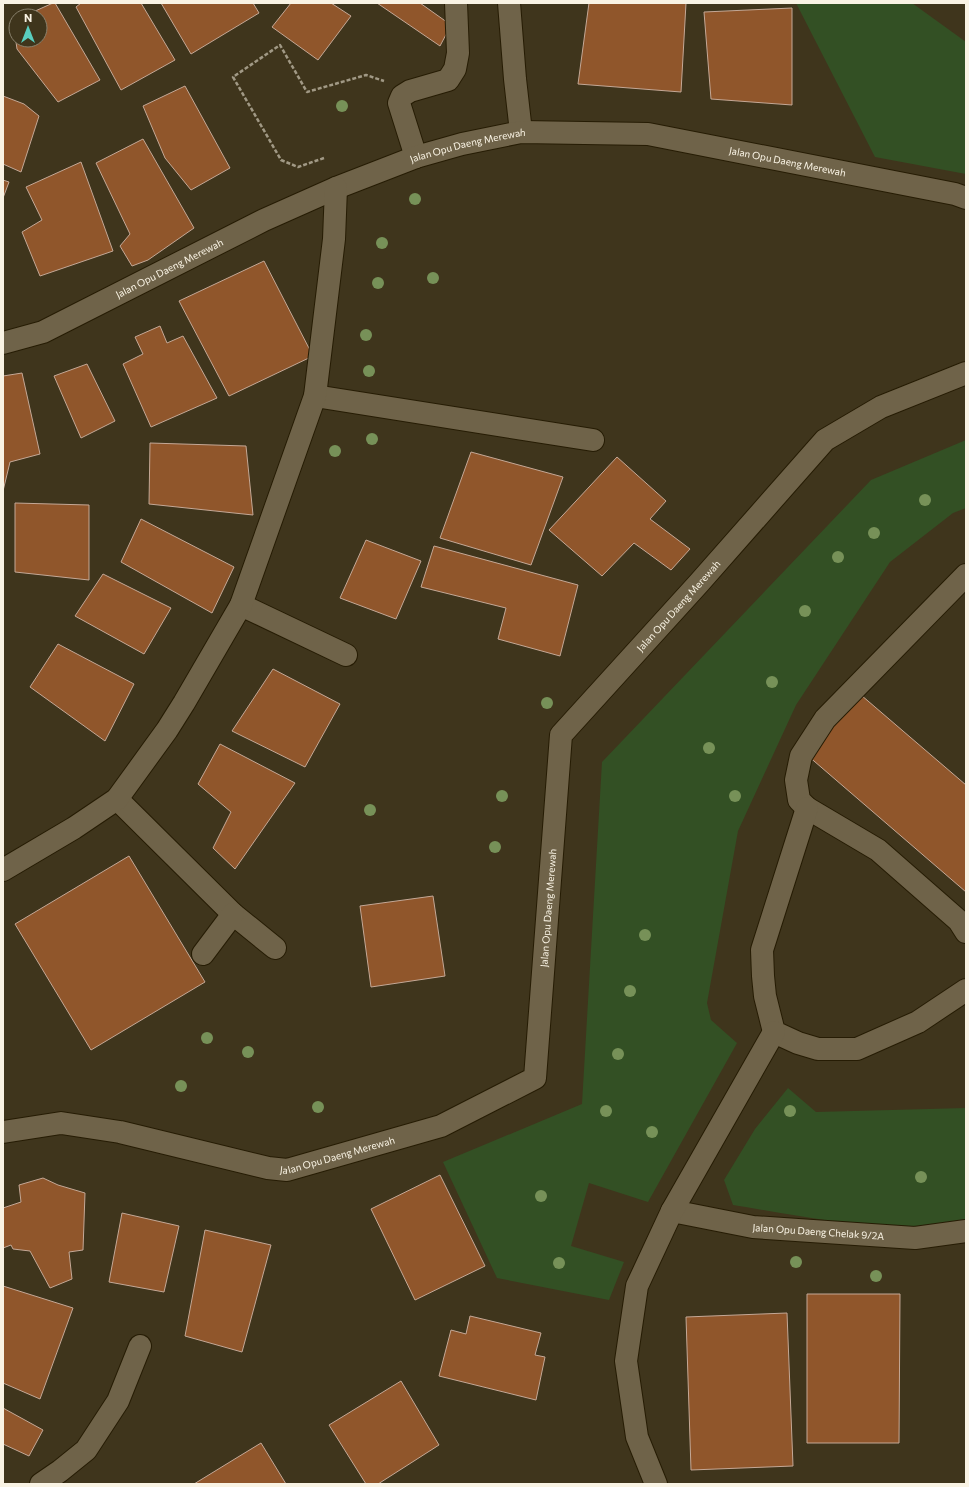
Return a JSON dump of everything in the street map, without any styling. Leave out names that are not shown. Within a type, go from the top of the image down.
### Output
[{"type":"street","points":[[416,157],[399,103],[402,96],[410,91],[448,80],[455,69],[458,53],[456,3]]},
{"type":"street","points":[[509,3],[514,79],[521,132]]},
{"type":"street","name":"Jalan Opu Daeng Merewah","points":[[3,343],[43,332],[264,220],[336,188],[416,157],[462,144],[521,132],[648,134],[955,194],[966,198]]},
{"type":"street","points":[[3,870],[74,828],[117,799],[167,730],[241,605],[315,396],[334,239],[336,188]]},
{"type":"street","name":"Jalan Opu Daeng Merewah","points":[[3,1132],[61,1123],[120,1132],[268,1168],[287,1170],[441,1126],[535,1078],[561,735],[699,583],[825,440],[881,407],[966,373]]},
{"type":"street","points":[[315,396],[593,440]]},
{"type":"street","points":[[966,575],[825,719],[801,756],[796,780],[799,800],[807,808],[878,850],[959,921],[966,932]]},
{"type":"street","points":[[241,605],[346,655]]},
{"type":"street","points":[[117,799],[233,914],[275,948]]},
{"type":"street","points":[[656,1484],[637,1437],[626,1361],[637,1286],[672,1211],[774,1032],[763,976],[762,950],[807,808]]},
{"type":"street","points":[[203,954],[233,914]]},
{"type":"street","points":[[774,1032],[798,1043],[818,1049],[857,1049],[918,1022],[966,990]]},
{"type":"street","name":"Jalan Opu Daeng Chelak 9/2A","points":[[672,1211],[761,1227],[915,1238],[966,1231]]},
{"type":"street","points":[[41,1484],[86,1450],[118,1401],[140,1346]]},
{"type":"path","points":[[324,158],[298,166],[281,160],[233,78],[280,45],[307,92],[366,75],[384,82],[399,103]]},
{"type":"green space","points":[[796,3],[912,3],[966,42],[966,174],[875,157]]},
{"type":"green space","points":[[966,440],[966,508],[953,513],[890,562],[796,705],[738,831],[707,1003],[711,1020],[737,1043],[648,1202],[589,1183],[571,1246],[624,1262],[609,1300],[497,1278],[443,1162],[582,1104],[602,762],[871,480]]},
{"type":"green space","points":[[788,1088],[816,1112],[966,1108],[966,1223],[917,1227],[868,1225],[810,1218],[733,1205],[724,1180],[755,1129]]},
{"type":"building","points":[[55,3],[100,80],[58,102],[17,49],[48,48],[48,8],[42,8]]},
{"type":"building","points":[[81,3],[141,3],[175,60],[121,90],[76,7]]},
{"type":"building","points":[[161,3],[253,3],[259,13],[191,54]]},
{"type":"building","points":[[291,3],[331,3],[351,16],[318,60],[272,27]]},
{"type":"building","points":[[377,3],[420,3],[451,25],[440,46]]},
{"type":"building","points":[[589,3],[686,3],[681,92],[578,84]]},
{"type":"building","points":[[792,8],[792,105],[711,99],[704,12]]},
{"type":"building","points":[[185,86],[230,168],[191,190],[165,158],[143,106]]},
{"type":"building","points":[[3,96],[24,104],[39,116],[21,172],[3,164]]},
{"type":"building","points":[[143,139],[194,228],[148,260],[132,266],[120,246],[130,234],[96,163]]},
{"type":"building","points":[[81,162],[113,251],[40,276],[22,232],[42,220],[26,187]]},
{"type":"building","points":[[3,180],[9,182],[3,198]]},
{"type":"building","points":[[264,261],[313,356],[229,396],[179,301]]},
{"type":"building","points":[[160,326],[167,343],[183,336],[217,398],[151,427],[123,364],[143,354],[135,337]]},
{"type":"building","points":[[87,364],[115,421],[81,438],[54,376]]},
{"type":"building","points":[[22,373],[40,454],[10,462],[3,491],[3,376]]},
{"type":"building","points":[[150,443],[246,446],[253,515],[149,504]]},
{"type":"building","points":[[471,452],[563,477],[531,565],[440,538]]},
{"type":"building","points":[[617,457],[666,501],[650,519],[690,549],[671,570],[634,543],[602,576],[549,530]]},
{"type":"building","points":[[15,503],[89,505],[89,580],[15,572]]},
{"type":"building","points":[[141,519],[234,567],[212,613],[121,562]]},
{"type":"building","points":[[366,540],[421,561],[396,619],[340,598]]},
{"type":"building","points":[[434,546],[578,585],[560,656],[498,639],[506,608],[421,587]]},
{"type":"building","points":[[103,574],[171,608],[144,654],[75,616]]},
{"type":"building","points":[[58,644],[134,684],[105,741],[30,687]]},
{"type":"building","points":[[273,669],[340,704],[305,767],[232,731]]},
{"type":"building","points":[[861,695],[966,785],[966,892],[807,755]]},
{"type":"building","points":[[220,744],[295,783],[235,869],[213,848],[231,812],[198,784]]},
{"type":"building","points":[[129,856],[205,982],[91,1050],[15,924]]},
{"type":"building","points":[[433,896],[445,976],[371,987],[360,906]]},
{"type":"building","points":[[440,1175],[485,1266],[415,1300],[371,1209]]},
{"type":"building","points":[[43,1178],[58,1185],[85,1193],[83,1250],[69,1252],[72,1279],[50,1288],[30,1251],[13,1249],[11,1245],[3,1248],[3,1208],[21,1202],[19,1185]]},
{"type":"building","points":[[122,1213],[179,1226],[164,1292],[109,1282]]},
{"type":"building","points":[[205,1230],[271,1245],[242,1352],[185,1336]]},
{"type":"building","points":[[3,1286],[73,1308],[40,1399],[3,1383]]},
{"type":"building","points":[[807,1294],[900,1294],[899,1443],[807,1443]]},
{"type":"building","points":[[787,1313],[793,1466],[691,1470],[686,1317]]},
{"type":"building","points":[[470,1316],[541,1333],[535,1355],[545,1357],[536,1400],[439,1376],[451,1330],[466,1334]]},
{"type":"building","points":[[401,1381],[439,1445],[378,1484],[366,1484],[329,1425]]},
{"type":"building","points":[[3,1408],[43,1430],[29,1456],[3,1444]]},
{"type":"building","points":[[261,1443],[286,1484],[194,1484],[238,1457]]}]
